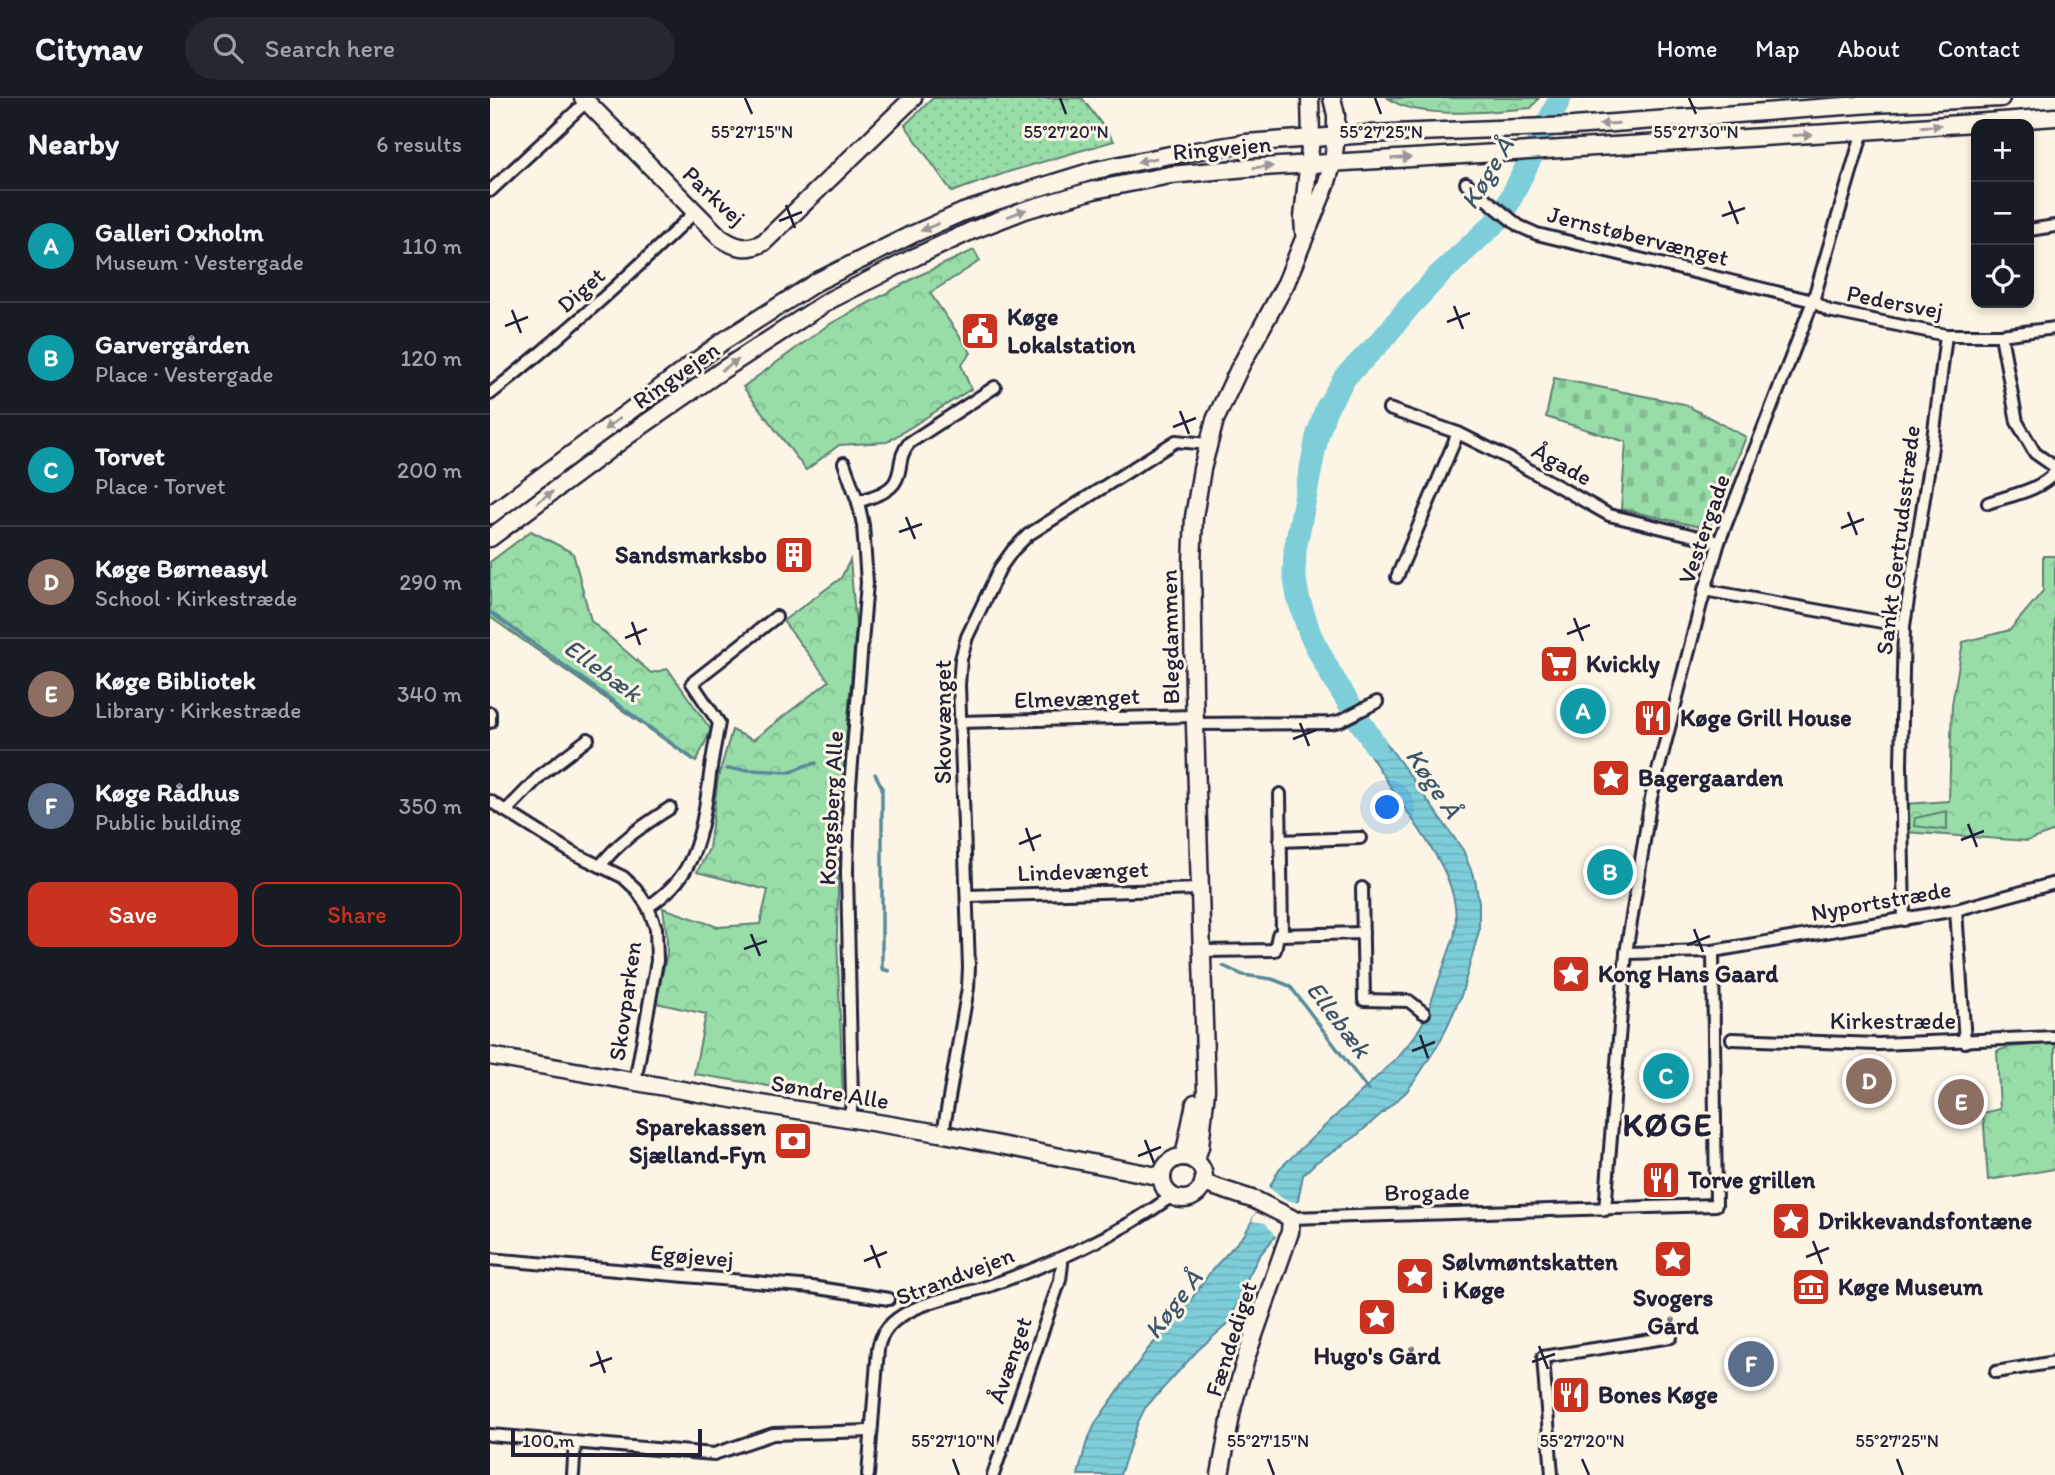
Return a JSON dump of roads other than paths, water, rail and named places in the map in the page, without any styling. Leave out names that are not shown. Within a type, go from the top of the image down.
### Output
[{"type":"main road","name":"Parkvej","points":[[585,100],[721,238],[743,248],[755,247],[764,242],[913,98]]},
{"type":"main road","name":"Blegdammen","points":[[1304,237],[1303,218],[1311,138],[1310,98]]},
{"type":"main road","name":"Blegdammen","points":[[1189,1159],[1204,1059],[1194,720],[1193,537],[1197,494],[1215,420],[1239,369],[1286,283],[1326,185],[1333,162],[1336,136],[1336,115],[1332,98]]},
{"type":"main road","name":"Ringvejen","points":[[490,515],[722,342],[818,281],[911,235],[975,208],[1096,170],[1246,143],[1336,136],[1573,126],[1873,101],[2001,98]]},
{"type":"main road","points":[[1863,131],[1873,101]]},
{"type":"main road","name":"Ringvejen","points":[[490,538],[721,371],[830,300],[971,231],[1025,210],[1094,190],[1170,175],[1333,162],[2055,117]]},
{"type":"main road","name":"Søndre Alle","points":[[490,1056],[943,1133],[1162,1177]]},
{"type":"main road","points":[[1189,1159],[1202,1171],[1203,1183],[1191,1197],[1172,1196],[1164,1188],[1162,1177],[1166,1165],[1171,1160],[1189,1159]]},
{"type":"main road","name":"Brogade","points":[[1203,1183],[1258,1201],[1291,1218]]},
{"type":"main road","name":"Fændediget","points":[[1220,1475],[1233,1405],[1247,1355],[1290,1233],[1291,1218]]},
{"type":"street","points":[[490,191],[585,100]]},
{"type":"street","name":"Vestergade","points":[[1605,1210],[1626,953],[1651,798],[1704,590],[1719,542],[1813,300],[1863,131]]},
{"type":"street","name":"Jernstøbervænget","points":[[1466,183],[1519,226],[1544,235],[1813,300]]},
{"type":"street","name":"Diget","points":[[490,394],[611,292],[695,212]]},
{"type":"street","points":[[2034,229],[2055,226]]},
{"type":"street","name":"Pedersvej","points":[[1813,300],[1829,311],[1946,335],[2001,335],[2055,328]]},
{"type":"street","name":"Sankt Gertrudsstræde","points":[[1904,920],[1901,764],[1904,626],[1932,447],[1946,335]]},
{"type":"street","points":[[1988,503],[2038,486],[2049,479],[2055,470],[2035,453],[2017,422],[2001,335]]},
{"type":"street","points":[[858,502],[888,490],[897,480],[902,453],[909,443],[995,387]]},
{"type":"street","name":"Ågade","points":[[1390,409],[1458,433],[1609,515],[1719,542]]},
{"type":"street","points":[[1398,577],[1458,433]]},
{"type":"street","name":"Skovvænget","points":[[943,1133],[970,967],[961,722],[961,659],[967,637],[1000,568],[1028,535],[1176,440],[1208,444]]},
{"type":"street","name":"Kongsberg Alle","points":[[844,463],[863,525],[867,583],[849,797],[847,872],[852,1101],[850,1118]]},
{"type":"street","points":[[1704,590],[1904,626]]},
{"type":"street","points":[[648,907],[675,885],[689,864],[698,842],[719,723],[692,683],[776,617]]},
{"type":"street","name":"Elmevænget","points":[[961,722],[1194,720],[1331,723],[1377,702]]},
{"type":"street","points":[[490,713],[490,722]]},
{"type":"street","points":[[506,811],[541,775],[587,739]]},
{"type":"street","points":[[1280,794],[1282,935]]},
{"type":"street","name":"Skovparken","points":[[490,801],[571,852],[623,877],[636,889],[648,907],[656,928],[657,961],[635,1082]]},
{"type":"street","points":[[600,866],[625,839],[670,808]]},
{"type":"street","points":[[1280,841],[1360,838]]},
{"type":"street","name":"Nyportstræde","points":[[1626,953],[1713,951],[1904,920],[1956,910],[2055,883]]},
{"type":"street","points":[[1362,888],[1364,1000],[1409,1001],[1424,1013]]},
{"type":"street","name":"Lindevænget","points":[[968,896],[1200,889]]},
{"type":"street","points":[[1956,910],[1965,1042]]},
{"type":"street","points":[[1202,951],[1275,950],[1278,935],[1363,933]]},
{"type":"street","name":"Brogade","points":[[1291,1218],[1716,1205],[1713,951]]},
{"type":"street","name":"Kirkestræde","points":[[1732,1039],[1878,1044],[2055,1037]]},
{"type":"street","name":"Strandvejen","points":[[868,1475],[880,1340],[895,1321],[914,1309],[988,1286],[1060,1259],[1150,1212],[1172,1196]]},
{"type":"street","name":"Egøjevej","points":[[490,1259],[813,1287],[889,1299]]},
{"type":"street","name":"Åvænget","points":[[993,1475],[1060,1280],[1060,1259]]},
{"type":"street","points":[[1552,1475],[1543,1357],[1671,1338]]},
{"type":"street","points":[[1996,1372],[2055,1362]]},
{"type":"street","points":[[490,1434],[714,1454],[773,1434],[871,1431]]},
{"type":"street","points":[[573,1475],[575,1442]]},
{"type":"water","points":[[1367,716],[1463,850],[1475,880],[1479,902],[1479,931],[1461,996],[1441,1040],[1406,1092],[1355,1137],[1315,1163],[1303,1175],[1298,1200],[1259,1256],[1230,1322],[1198,1350],[1145,1408],[1120,1475],[1078,1475],[1086,1444],[1096,1422],[1148,1349],[1181,1314],[1212,1270],[1245,1234],[1279,1169],[1397,1058],[1425,1019],[1454,937],[1454,900],[1449,882],[1432,848],[1349,724]]},
{"type":"waterway","name":"Køge Å","points":[[1375,745],[1330,673],[1310,634],[1298,597],[1294,573],[1295,550],[1317,437],[1326,409],[1346,376],[1382,340],[1438,276],[1499,219],[1560,98]]},
{"type":"waterway","name":"Ellebæk","points":[[490,612],[693,759]]},
{"type":"waterway","name":"Ellebæk","points":[[727,769],[791,772],[816,763]]},
{"type":"waterway","name":"Ellebæk","points":[[875,774],[882,787],[882,969],[889,971]]},
{"type":"waterway","name":"Ellebæk","points":[[1223,966],[1243,975],[1272,979],[1290,986],[1368,1090]]},
{"type":"place","name":"Køge Lokalstation","points":[[980,331]]},
{"type":"place","name":"Sandsmarksbo","points":[[794,555]]},
{"type":"place","name":"Kvickly","points":[[1559,664]]},
{"type":"place","name":"Galleri Oxholm","points":[[1583,711]]},
{"type":"place","name":"Køge Grill House","points":[[1653,718]]},
{"type":"place","name":"Bagergaarden","points":[[1611,778]]},
{"type":"place","name":"Garvergården","points":[[1610,872]]},
{"type":"place","name":"Kong Hans Gaard","points":[[1571,974]]},
{"type":"place","name":"Torvet","points":[[1666,1076]]},
{"type":"place","name":"Køge Børneasyl","points":[[1869,1081]]},
{"type":"place","name":"Køge Bibliotek","points":[[1961,1102]]},
{"type":"place","name":"Sparekassen Sjælland-Fyn","points":[[793,1141]]},
{"type":"place","name":"Torve grillen","points":[[1661,1180]]},
{"type":"place","name":"Drikkevandsfontæne","points":[[1791,1221]]},
{"type":"place","name":"Svogers Gård","points":[[1673,1259]]},
{"type":"place","name":"Sølvmøntskatten i Køge","points":[[1415,1276]]},
{"type":"place","name":"Køge Museum","points":[[1811,1287]]},
{"type":"place","name":"Hugo's Gård","points":[[1377,1317]]},
{"type":"place","name":"Køge Rådhus","points":[[1751,1364]]},
{"type":"place","name":"Bones Køge","points":[[1571,1395]]},
{"type":"district","name":"KØGE","points":[[1668,1125]]}]
